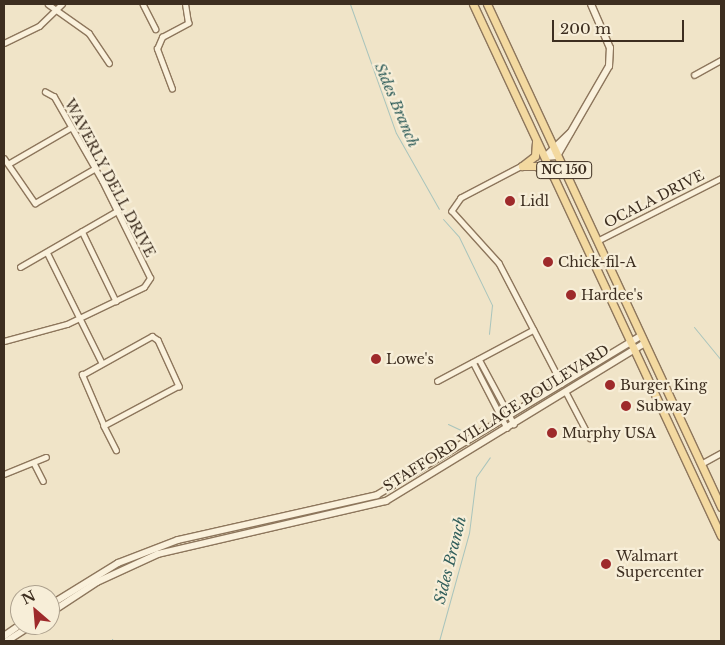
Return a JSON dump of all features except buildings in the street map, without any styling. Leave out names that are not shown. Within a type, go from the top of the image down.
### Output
[{"type":"main road","name":"NC 150","points":[[473,4],[721,536]]},
{"type":"main road","name":"NC 150","points":[[487,4],[721,507]]},
{"type":"main road","points":[[544,157],[557,156],[573,131],[611,58],[591,4]]},
{"type":"main road","points":[[544,157],[573,131]]},
{"type":"main road","points":[[522,166],[535,156],[536,138]]},
{"type":"main road","points":[[522,166],[536,166],[554,178]]},
{"type":"main road","points":[[564,198],[587,238],[597,241]]},
{"type":"main road","name":"STAFFORD VILLAGE BOULEVARD","points":[[60,599],[118,563],[178,540],[377,495],[510,416],[630,341],[643,340]]},
{"type":"main road","name":"STAFFORD VILLAGE BOULEVARD","points":[[60,606],[97,582],[158,554],[386,501],[566,392],[634,349],[643,340]]},
{"type":"street","points":[[48,4],[94,38],[109,63]]},
{"type":"street","points":[[4,43],[39,26],[62,4]]},
{"type":"street","points":[[143,4],[156,29]]},
{"type":"street","points":[[172,89],[157,49],[164,36],[188,23],[185,4]]},
{"type":"street","points":[[694,75],[721,60]]},
{"type":"street","name":"WAVERLY DELL DRIVE","points":[[46,92],[54,97],[117,211],[150,278],[144,287],[116,301]]},
{"type":"street","points":[[8,164],[70,128]]},
{"type":"street","points":[[4,158],[35,203],[94,170]]},
{"type":"street","points":[[522,166],[461,198],[452,211],[499,263],[562,384]]},
{"type":"street","name":"OCALA DRIVE","points":[[597,241],[721,178]]},
{"type":"street","points":[[20,267],[117,211]]},
{"type":"street","points":[[4,341],[79,318],[116,301],[82,232]]},
{"type":"street","points":[[47,252],[102,363]]},
{"type":"street","points":[[437,381],[533,330]]},
{"type":"street","points":[[104,426],[180,383],[155,337],[82,374],[81,381],[116,450]]},
{"type":"street","points":[[479,359],[514,424]]},
{"type":"street","points":[[473,362],[506,428]]},
{"type":"street","points":[[487,391],[494,388]]},
{"type":"street","points":[[566,392],[590,438]]},
{"type":"street","points":[[701,464],[721,453]]},
{"type":"street","points":[[4,474],[46,457]]},
{"type":"street","points":[[34,463],[44,481]]},
{"type":"waterway","name":"Sides Branch","points":[[350,4],[396,133],[439,209]]},
{"type":"waterway","name":"Sides Branch","points":[[443,219],[459,237],[492,305],[489,334]]},
{"type":"waterway","points":[[694,327],[721,360]]},
{"type":"waterway","name":"Sides Branch","points":[[448,424],[463,431]]},
{"type":"waterway","name":"Sides Branch","points":[[439,641],[469,533],[476,477],[490,457]]},
{"type":"place","name":"Lidl","points":[[510,201]]},
{"type":"place","name":"Chick-fil-A","points":[[548,262]]},
{"type":"place","name":"Hardee's","points":[[571,295]]},
{"type":"place","name":"Lowe's","points":[[376,359]]},
{"type":"place","name":"Burger King","points":[[610,385]]},
{"type":"place","name":"Subway","points":[[626,406]]},
{"type":"place","name":"Murphy USA","points":[[552,433]]},
{"type":"place","name":"Walmart Supercenter","points":[[606,564]]}]
